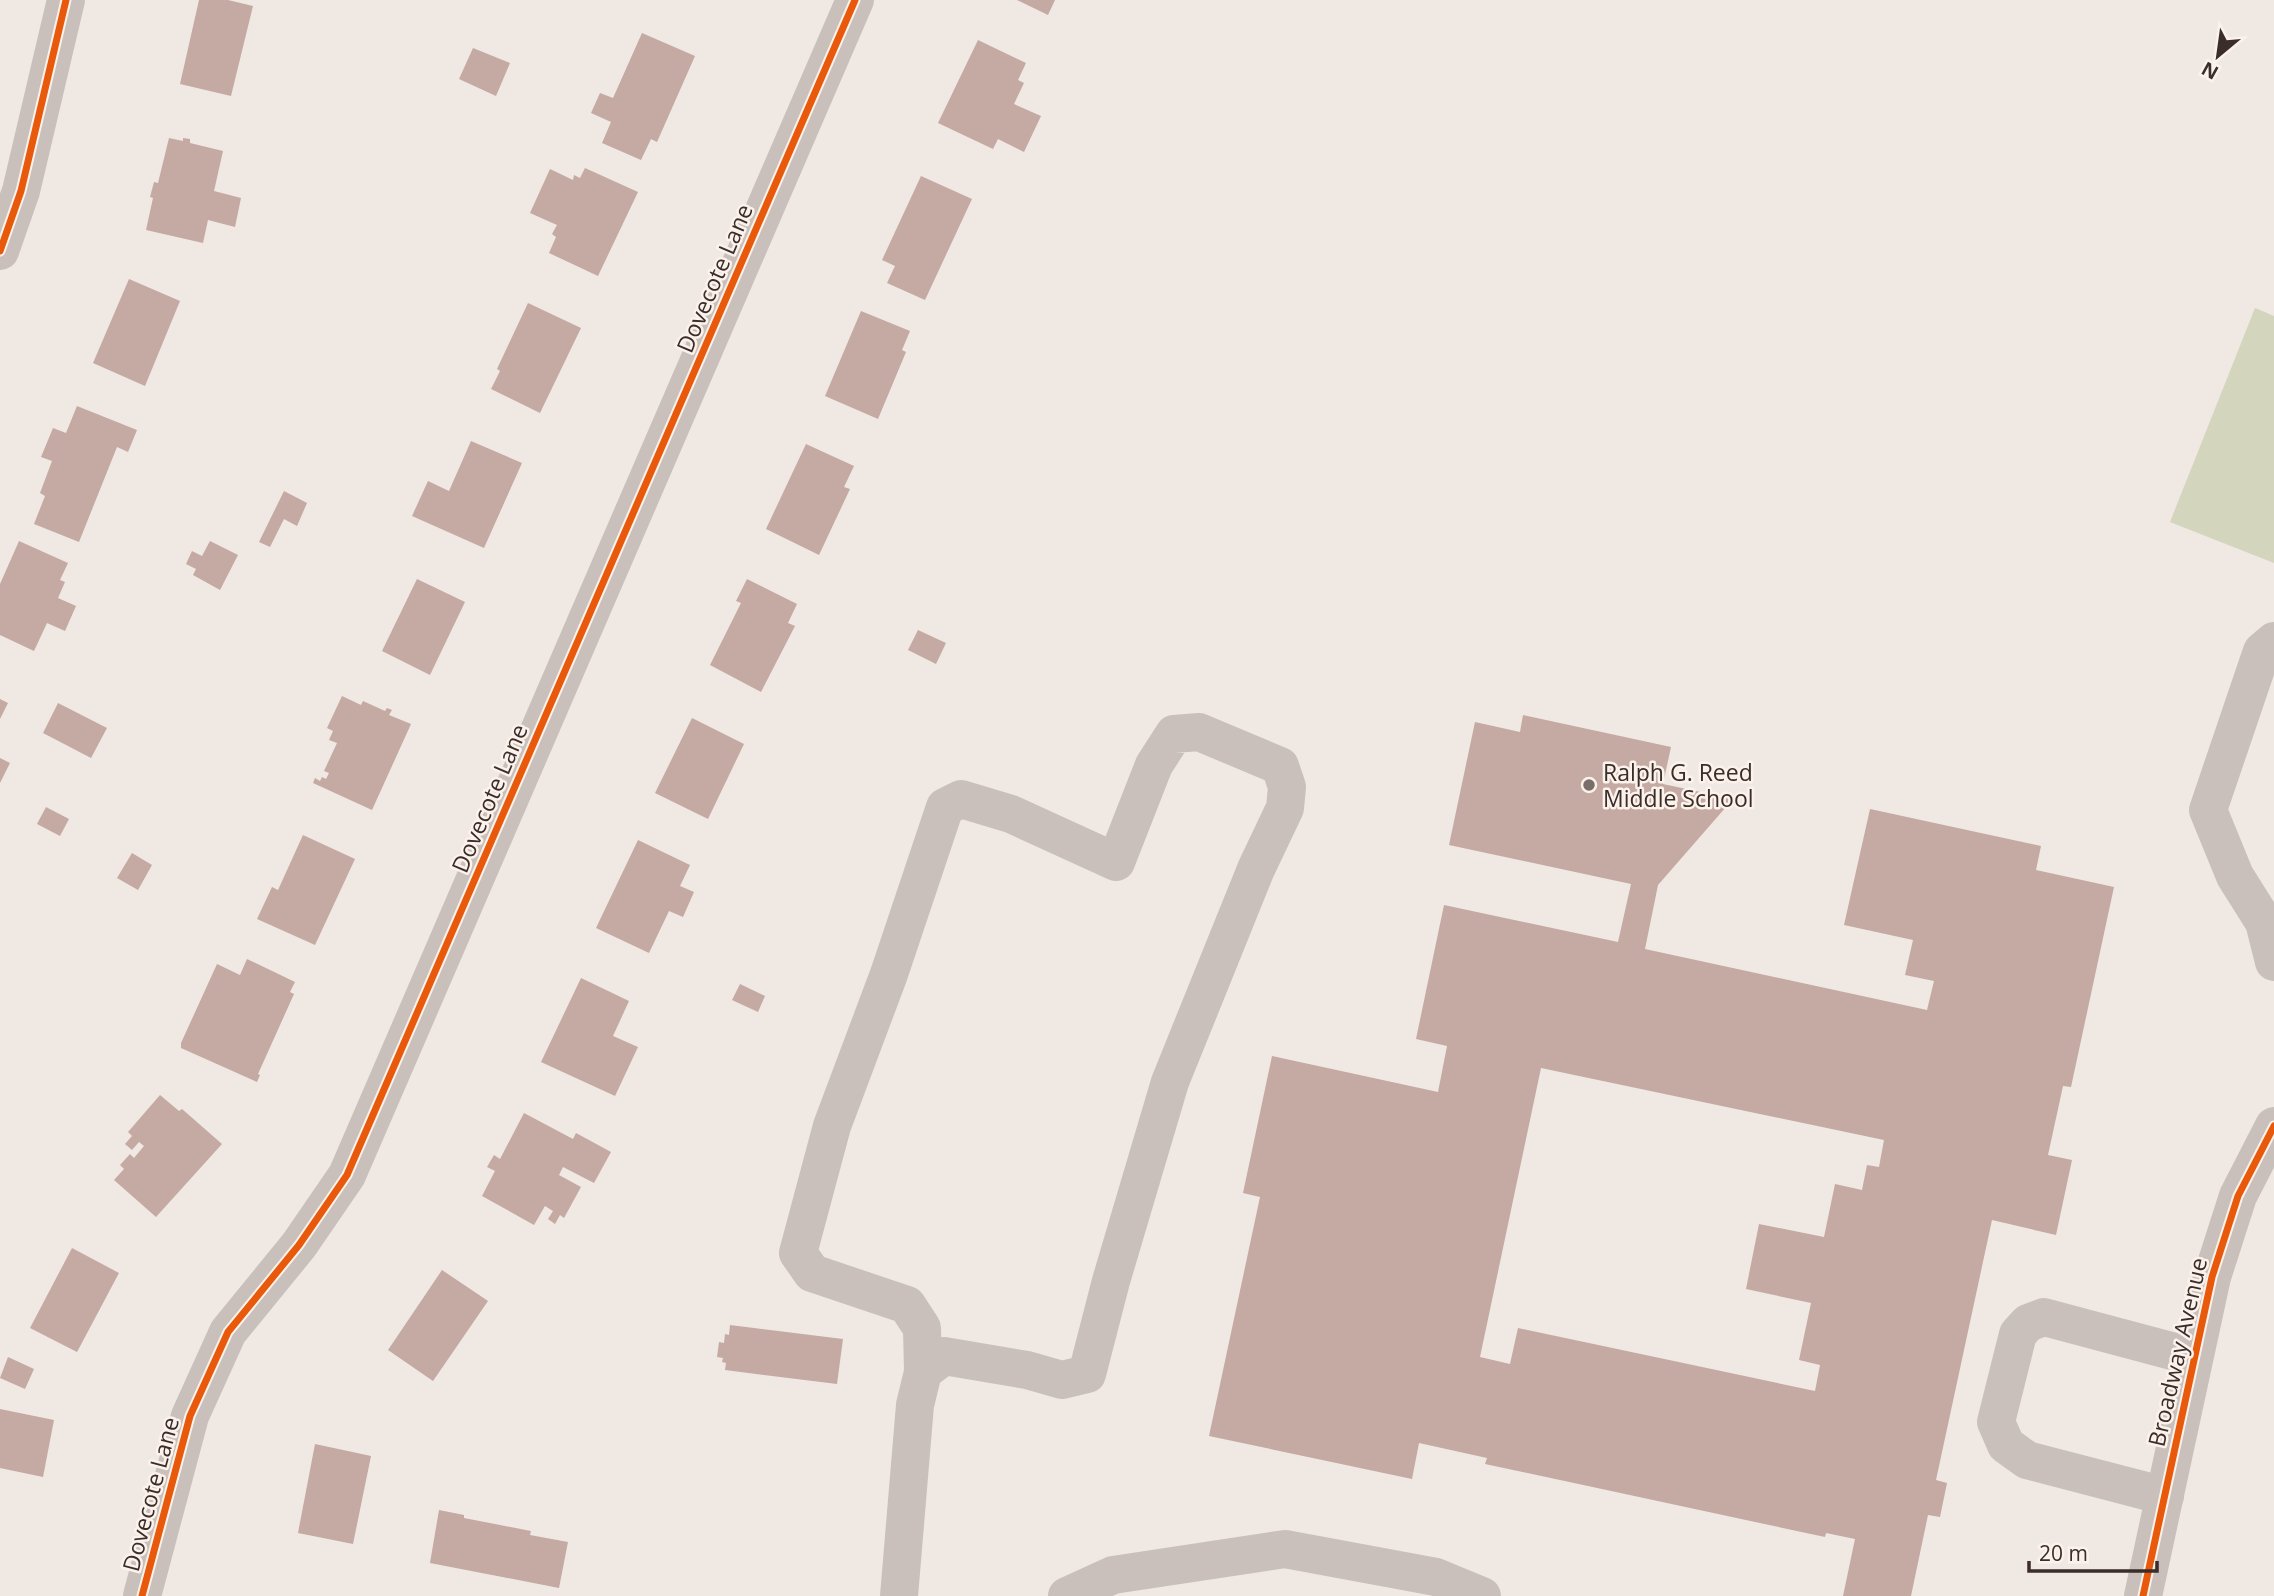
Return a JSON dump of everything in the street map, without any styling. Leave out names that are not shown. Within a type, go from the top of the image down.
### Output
[{"type":"street","points":[[0,251],[21,191],[66,0]]},
{"type":"street","name":"Dovecote Lane","points":[[142,1596],[190,1416],[228,1332],[299,1245],[347,1175],[855,0]]},
{"type":"street","points":[[2274,641],[2262,651],[2208,810],[2235,876],[2264,922],[2274,962]]},
{"type":"street","points":[[899,1596],[915,1405],[923,1372],[922,1328],[908,1305],[812,1273],[798,1254],[832,1126],[945,807],[961,799],[1011,814],[1116,862],[1154,765],[1174,734],[1199,732],[1280,766],[1287,787],[1285,808],[1256,869],[1170,1082],[1111,1281],[1087,1374],[1062,1380],[1027,1370],[944,1356],[923,1372]]},
{"type":"street","name":"Broadway Avenue","points":[[2143,1596],[2212,1277],[2238,1196],[2274,1126]]},
{"type":"street","points":[[2165,1496],[2027,1460],[2006,1445],[1996,1422],[2018,1334],[2028,1322],[2044,1317],[2194,1357]]},
{"type":"street","points":[[1067,1596],[1113,1575],[1285,1549],[1436,1577],[1482,1596]]},
{"type":"green space","points":[[2255,308],[2274,316],[2274,563],[2170,522]]},
{"type":"building","points":[[199,0],[228,0],[253,6],[231,96],[180,84]]},
{"type":"building","points":[[1017,0],[1055,0],[1048,15]]},
{"type":"building","points":[[642,33],[695,56],[657,142],[651,139],[641,160],[602,143],[611,122],[591,113],[600,93],[613,98]]},
{"type":"building","points":[[978,40],[1026,63],[1018,80],[1024,83],[1014,104],[1041,116],[1024,152],[998,139],[993,149],[938,123]]},
{"type":"building","points":[[473,48],[510,63],[496,96],[459,79]]},
{"type":"building","points":[[169,138],[183,141],[183,138],[190,139],[190,143],[223,151],[214,191],[241,198],[235,227],[208,220],[203,243],[146,230],[153,198],[150,197],[154,182],[158,183]]},
{"type":"building","points":[[585,168],[638,192],[598,276],[549,253],[556,237],[552,234],[557,225],[530,213],[550,169],[573,180],[574,175],[580,178]]},
{"type":"building","points":[[921,176],[972,199],[925,300],[887,283],[895,266],[882,260]]},
{"type":"building","points":[[129,279],[180,301],[145,386],[93,363]]},
{"type":"building","points":[[528,303],[581,328],[540,413],[491,389],[500,371],[497,369]]},
{"type":"building","points":[[861,311],[910,331],[902,350],[906,352],[878,419],[825,396]]},
{"type":"building","points":[[77,406],[137,430],[128,452],[117,447],[79,542],[34,524],[45,496],[40,493],[52,461],[41,457],[53,428],[66,433]]},
{"type":"building","points":[[471,441],[522,463],[484,548],[412,516],[428,481],[449,491]]},
{"type":"building","points":[[806,444],[854,466],[844,487],[850,489],[819,555],[766,529]]},
{"type":"building","points":[[284,491],[307,503],[297,526],[284,519],[270,547],[259,542]]},
{"type":"building","points":[[19,541],[68,563],[60,580],[65,582],[58,598],[76,606],[65,631],[47,623],[34,651],[0,635],[0,584]]},
{"type":"building","points":[[210,541],[238,555],[220,590],[193,575],[196,569],[186,564],[192,551],[202,556]]},
{"type":"building","points":[[417,579],[465,602],[430,675],[382,651]]},
{"type":"building","points":[[747,579],[797,604],[788,623],[795,626],[761,692],[710,665],[741,603],[736,601]]},
{"type":"building","points":[[918,630],[946,643],[936,664],[908,650]]},
{"type":"building","points":[[342,696],[361,705],[363,701],[385,711],[387,708],[392,710],[389,715],[411,724],[372,810],[313,783],[315,778],[320,781],[322,777],[326,779],[329,773],[324,771],[337,743],[329,740],[333,731],[327,728]]},
{"type":"building","points":[[0,699],[8,703],[0,719]]},
{"type":"building","points":[[58,703],[107,728],[91,758],[43,733]]},
{"type":"building","points":[[1523,715],[1671,747],[1663,784],[1733,799],[1658,885],[1645,949],[1927,1010],[1934,981],[1905,975],[1913,940],[1844,925],[1870,809],[2041,846],[2036,870],[2114,887],[2071,1087],[2063,1086],[2048,1155],[2072,1160],[2056,1235],[1992,1220],[1936,1480],[1947,1483],[1940,1517],[1928,1515],[1911,1596],[1843,1596],[1855,1539],[1826,1533],[1825,1537],[1485,1464],[1487,1458],[1419,1443],[1412,1479],[1209,1436],[1260,1197],[1243,1193],[1272,1056],[1438,1092],[1447,1046],[1416,1039],[1444,905],[1618,942],[1631,884],[1449,845],[1475,722],[1520,732]],"holes":[[[1541,1068],[1884,1140],[1879,1167],[1867,1165],[1862,1190],[1835,1184],[1824,1237],[1759,1224],[1746,1289],[1811,1303],[1799,1360],[1820,1365],[1815,1391],[1518,1328],[1510,1364],[1480,1357]]]},
{"type":"building","points":[[692,718],[744,744],[708,819],[655,793]]},
{"type":"building","points":[[0,758],[10,763],[0,783]]},
{"type":"building","points":[[46,807],[69,819],[60,836],[37,824]]},
{"type":"building","points":[[303,835],[355,859],[315,945],[257,919],[272,887],[278,890]]},
{"type":"building","points":[[638,840],[690,865],[680,886],[694,892],[683,917],[669,911],[649,953],[596,928]]},
{"type":"building","points":[[132,853],[152,865],[138,890],[117,878]]},
{"type":"building","points":[[247,959],[295,982],[290,992],[294,994],[258,1074],[260,1075],[257,1082],[181,1048],[217,964],[240,975]]},
{"type":"building","points":[[581,978],[629,1001],[613,1036],[638,1047],[615,1096],[541,1062]]},
{"type":"building","points":[[740,984],[765,996],[758,1012],[732,1000]]},
{"type":"building","points":[[160,1095],[179,1111],[182,1109],[222,1144],[156,1217],[114,1180],[124,1169],[120,1165],[130,1154],[134,1158],[144,1146],[139,1142],[132,1150],[125,1144],[132,1136],[128,1132]]},
{"type":"building","points":[[524,1113],[573,1139],[576,1133],[611,1152],[594,1183],[563,1167],[559,1175],[581,1187],[564,1218],[560,1215],[555,1224],[548,1219],[553,1211],[545,1206],[534,1225],[482,1196],[495,1171],[487,1167],[494,1155],[500,1159]]},
{"type":"building","points":[[72,1248],[119,1273],[77,1352],[30,1328]]},
{"type":"building","points":[[442,1270],[488,1301],[433,1381],[388,1350]]},
{"type":"building","points":[[730,1325],[843,1339],[837,1384],[725,1370],[726,1363],[722,1362],[723,1358],[717,1357],[719,1342],[724,1343],[725,1334],[729,1335]]},
{"type":"building","points":[[8,1357],[34,1369],[25,1389],[0,1378]]},
{"type":"building","points":[[0,1409],[54,1420],[43,1477],[0,1468]]},
{"type":"building","points":[[315,1444],[371,1456],[353,1544],[298,1533]]},
{"type":"building","points":[[439,1510],[464,1515],[464,1518],[531,1531],[530,1535],[568,1542],[559,1588],[430,1563]]},
{"type":"cycle path","points":[[0,251],[21,191],[66,0]]},
{"type":"cycle path","points":[[142,1596],[190,1416],[228,1332],[299,1245],[347,1175],[855,0]]},
{"type":"cycle path","points":[[2143,1596],[2212,1277],[2238,1196],[2274,1126]]},
{"type":"place","name":"Ralph G. Reed Middle School","points":[[1589,785]]}]
